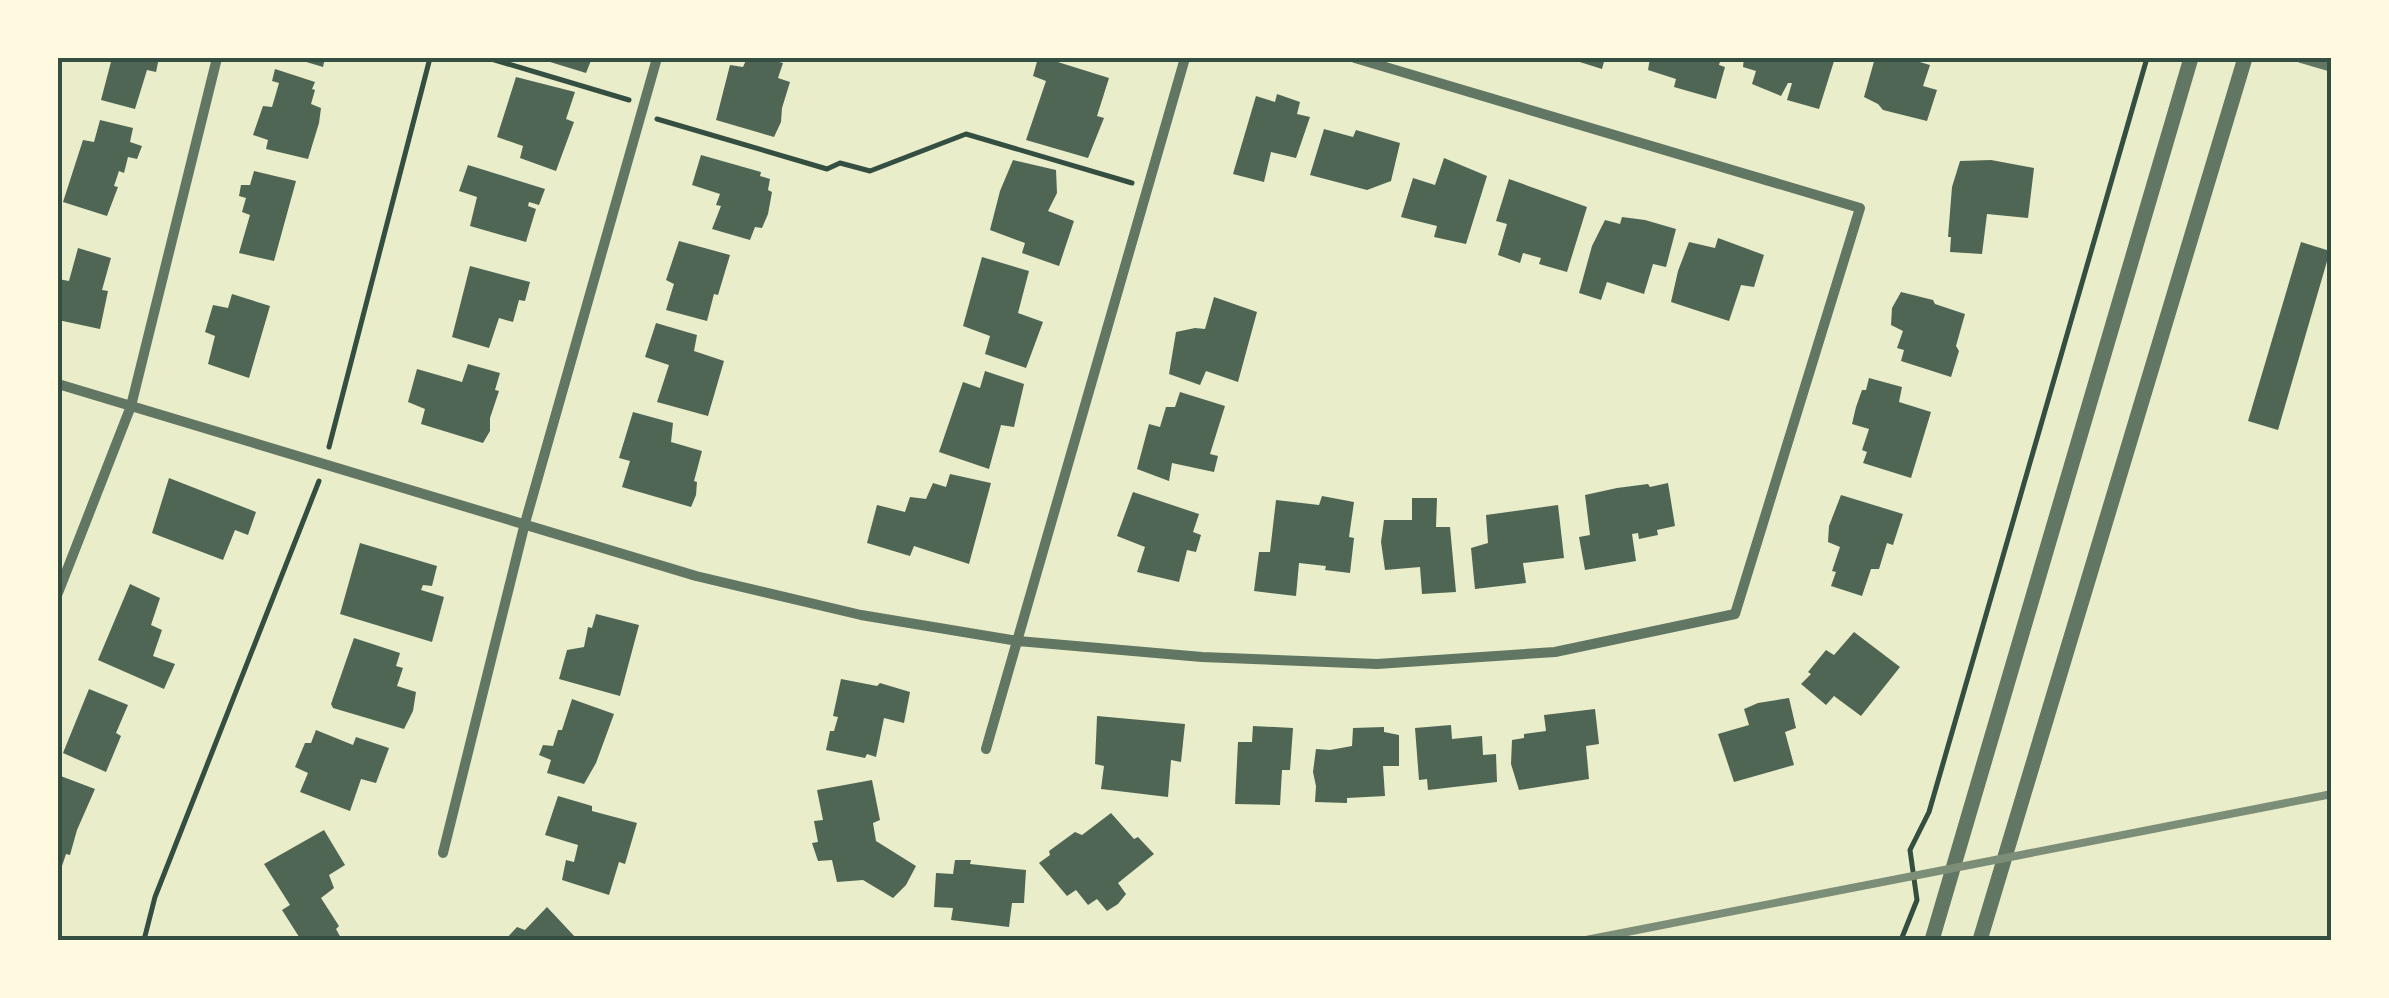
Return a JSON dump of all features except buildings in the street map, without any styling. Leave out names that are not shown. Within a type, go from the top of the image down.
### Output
[{"type":"street","points":[[58,593],[131,406],[217,58]]},
{"type":"street","points":[[443,853],[525,523],[656,58]]},
{"type":"street","points":[[986,749],[1185,58]]},
{"type":"street","points":[[58,384],[714,580],[861,615],[1018,641],[1202,658],[1377,664],[1555,652],[1735,614],[1860,208],[1354,58]]},
{"type":"street","points":[[1932,940],[2191,58]]},
{"type":"street","points":[[1980,940],[2244,58]]},
{"type":"street","points":[[2301,58],[2332,67]]},
{"type":"path","points":[[144,940],[155,896],[325,465],[430,58]]},
{"type":"path","points":[[488,58],[827,169],[840,163],[870,171],[966,134],[1148,188]]},
{"type":"path","points":[[1901,940],[1916,900],[1910,850],[1928,812],[2147,58]]},
{"type":"railway","points":[[1586,940],[2332,794]]}]
